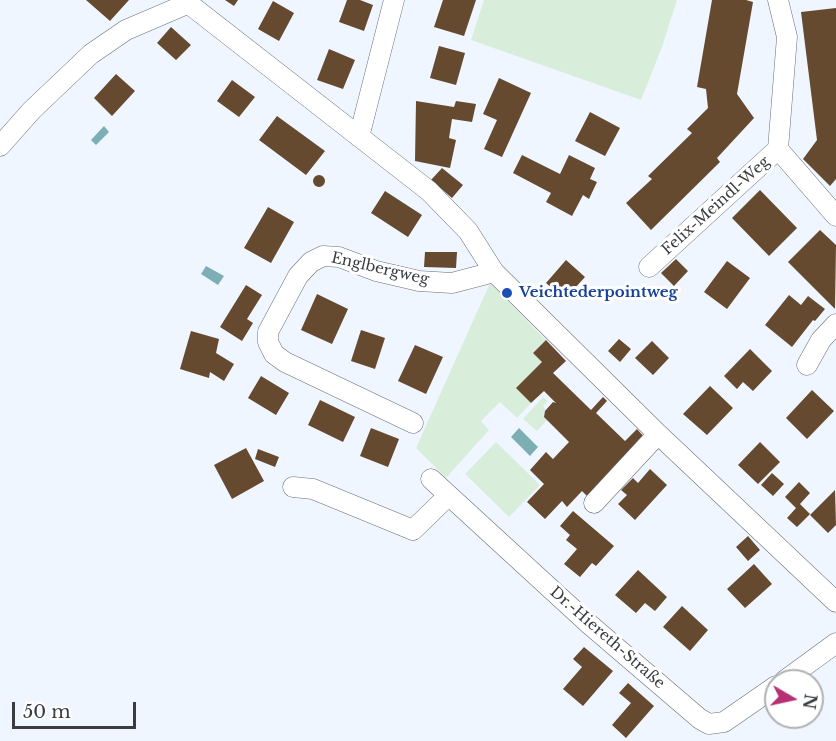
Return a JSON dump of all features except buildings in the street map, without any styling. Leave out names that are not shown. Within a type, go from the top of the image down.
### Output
[{"type":"street","points":[[359,137],[394,0]]},
{"type":"street","name":"Felix-Meindl-Weg","points":[[649,267],[778,149],[787,37],[778,0]]},
{"type":"street","points":[[0,146],[32,110],[92,54],[126,30],[186,2],[437,199],[468,231],[494,272],[658,434],[836,602]]},
{"type":"street","points":[[778,149],[836,216]]},
{"type":"street","name":"Englbergweg","points":[[413,423],[285,362],[274,354],[268,342],[268,332],[298,276],[311,262],[323,256],[339,257],[376,271],[419,281],[452,283],[494,272]]},
{"type":"street","points":[[807,365],[821,340],[836,324]]},
{"type":"street","points":[[594,502],[658,434]]},
{"type":"street","name":"Dr.-Hiereth-Straße","points":[[431,479],[589,624],[700,719],[709,724],[724,722],[764,694]]},
{"type":"street","points":[[293,487],[313,489],[413,530],[448,496]]},
{"type":"street","points":[[800,669],[836,643]]},
{"type":"green space","points":[[484,0],[677,0],[662,47],[641,100],[471,40]]},
{"type":"green space","points":[[490,283],[546,340],[533,353],[542,362],[516,388],[531,403],[517,418],[500,402],[481,421],[489,430],[446,478],[416,448]]},
{"type":"green space","points":[[543,397],[548,401],[543,406],[546,410],[543,415],[547,420],[537,431],[523,419]]},
{"type":"green space","points":[[496,442],[540,485],[509,517],[465,474]]},
{"type":"water","points":[[104,126],[109,132],[96,145],[91,140]]},
{"type":"water","points":[[206,266],[224,276],[218,285],[201,274]]},
{"type":"water","points":[[519,428],[538,447],[530,456],[511,437]]},
{"type":"place","name":"Veichtederpointweg","points":[[507,293]]}]
